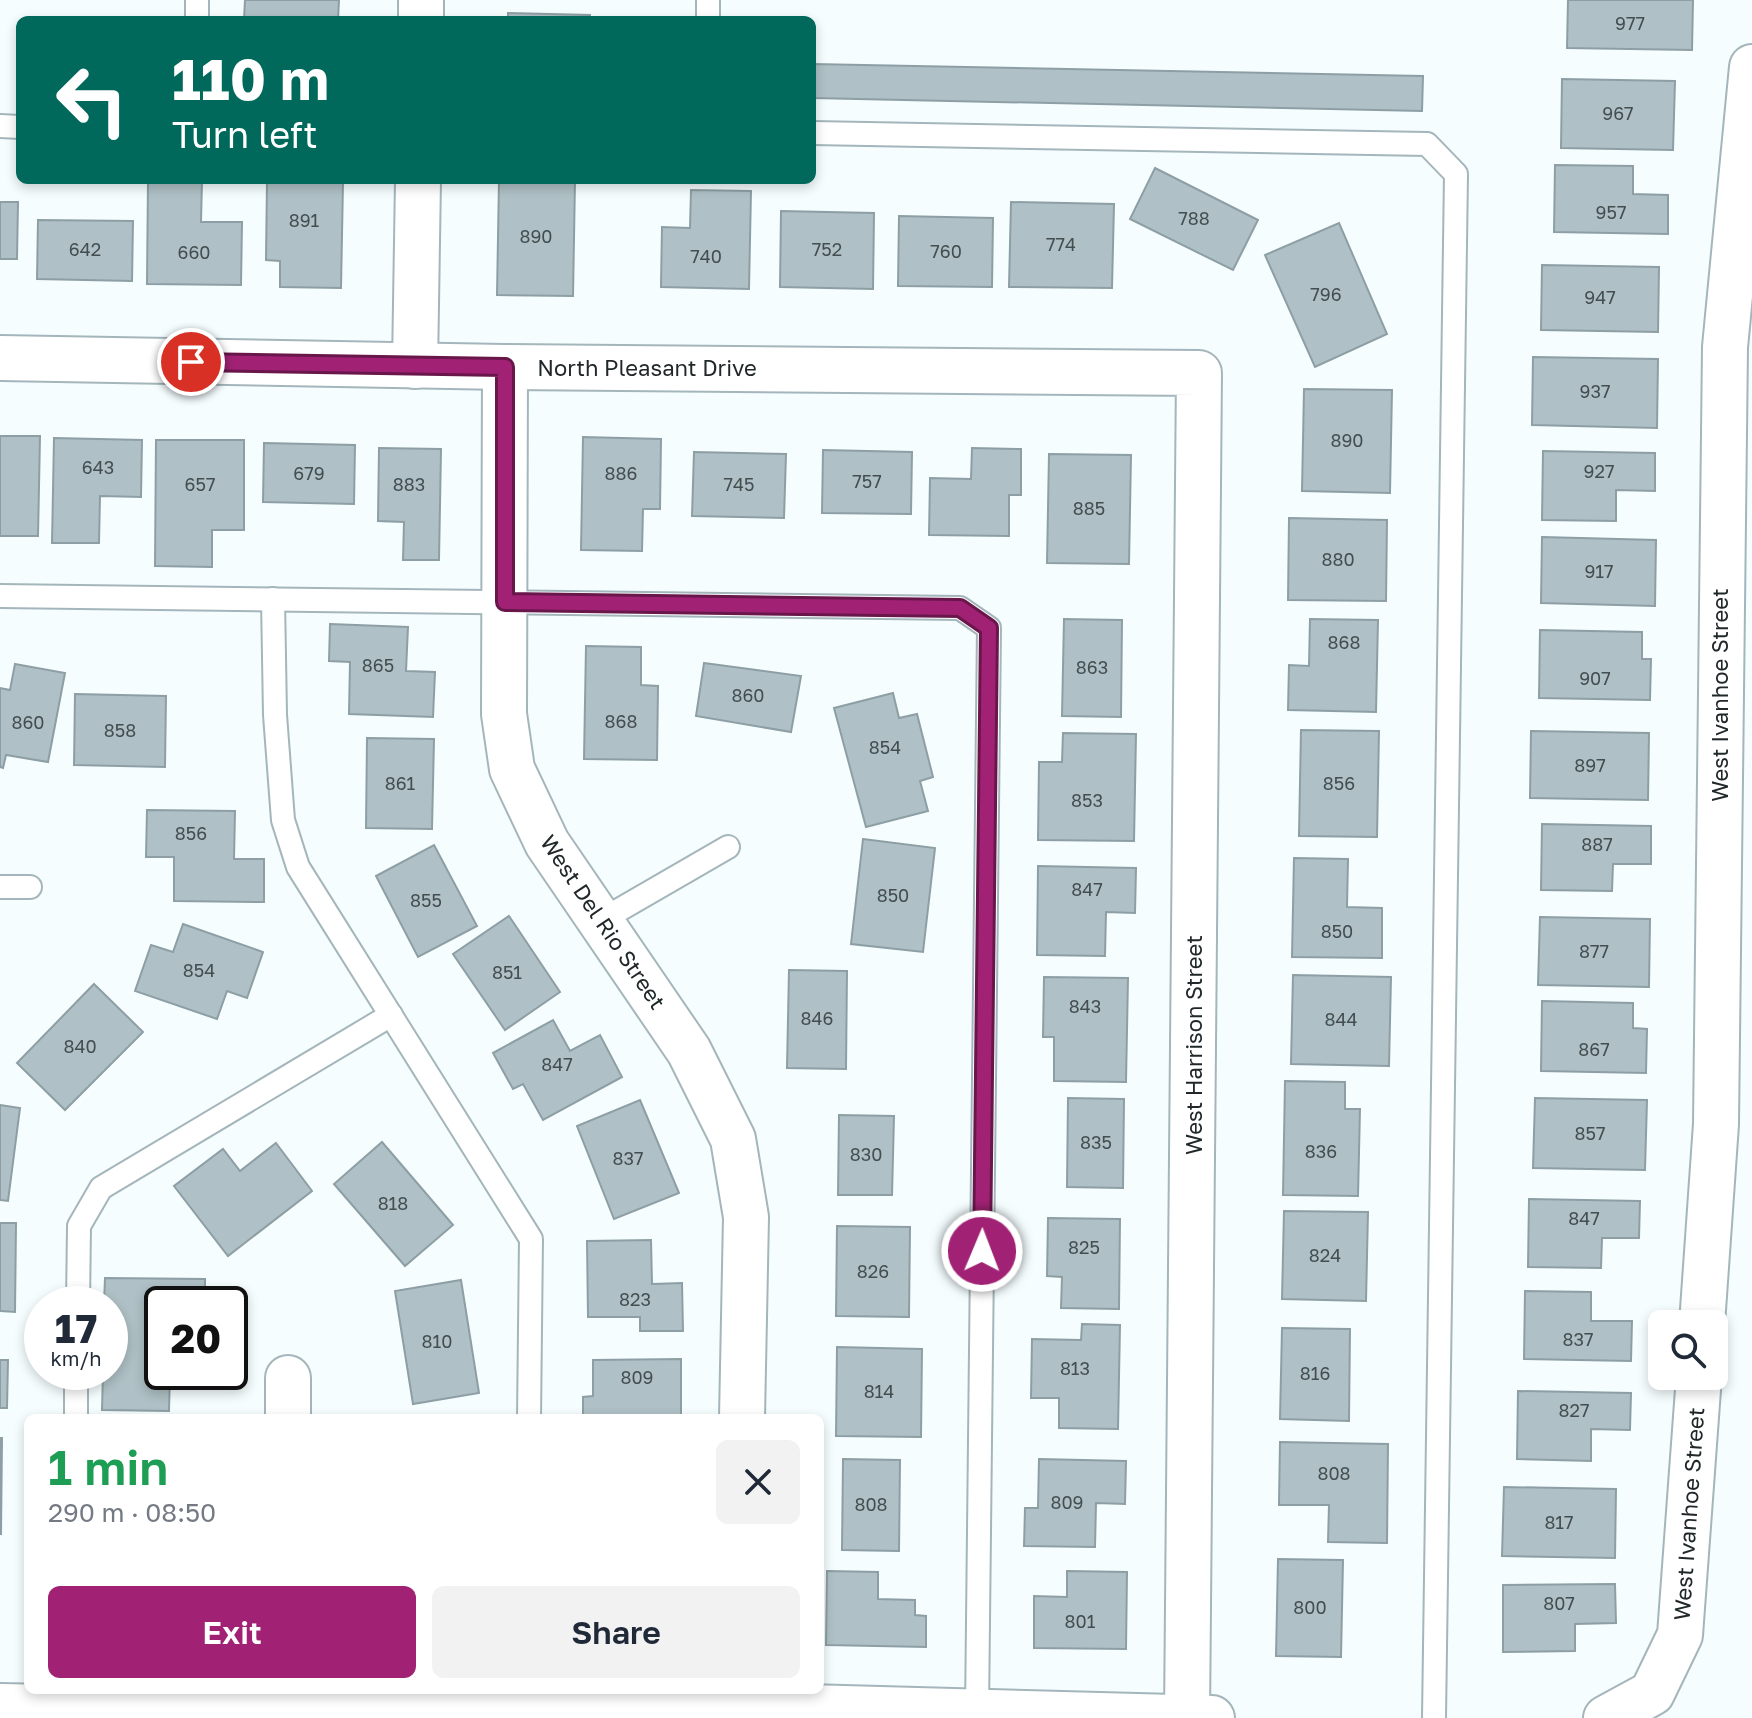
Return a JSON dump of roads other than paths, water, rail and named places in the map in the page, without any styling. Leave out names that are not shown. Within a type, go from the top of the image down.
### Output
[{"type":"street","name":"West Ivanhoe Street","points":[[1703,1310],[1716,1124],[1725,347],[1752,67]]},
{"type":"street","points":[[415,366],[418,184]]},
{"type":"street","name":"North Pleasant Drive","points":[[0,358],[415,366],[1199,373]]},
{"type":"street","name":"West Del Rio Street","points":[[505,367],[504,714],[512,769],[547,843],[689,1051],[733,1139],[746,1217],[742,1414]]},
{"type":"street","name":"West Harrison Street","points":[[1187,1718],[1199,373]]},
{"type":"street","name":"West Ivanhoe Street","points":[[1606,1718],[1652,1693],[1680,1635],[1698,1390]]},
{"type":"street","points":[[0,1706],[71,1699],[159,1714],[287,1698],[737,1698],[977,1712],[1212,1718]]},
{"type":"lane","points":[[816,133],[1427,144],[1456,174],[1434,1718]]},
{"type":"lane","points":[[0,596],[960,608],[989,628],[977,1712]]},
{"type":"lane","points":[[273,599],[275,715],[283,820],[298,867],[531,1239],[529,1414]]},
{"type":"lane","points":[[600,921],[728,847]]},
{"type":"lane","points":[[0,887],[30,887]]},
{"type":"lane","points":[[78,1286],[79,1226],[101,1188],[391,1015]]},
{"type":"lane","points":[[76,1390],[76,1414]]}]
